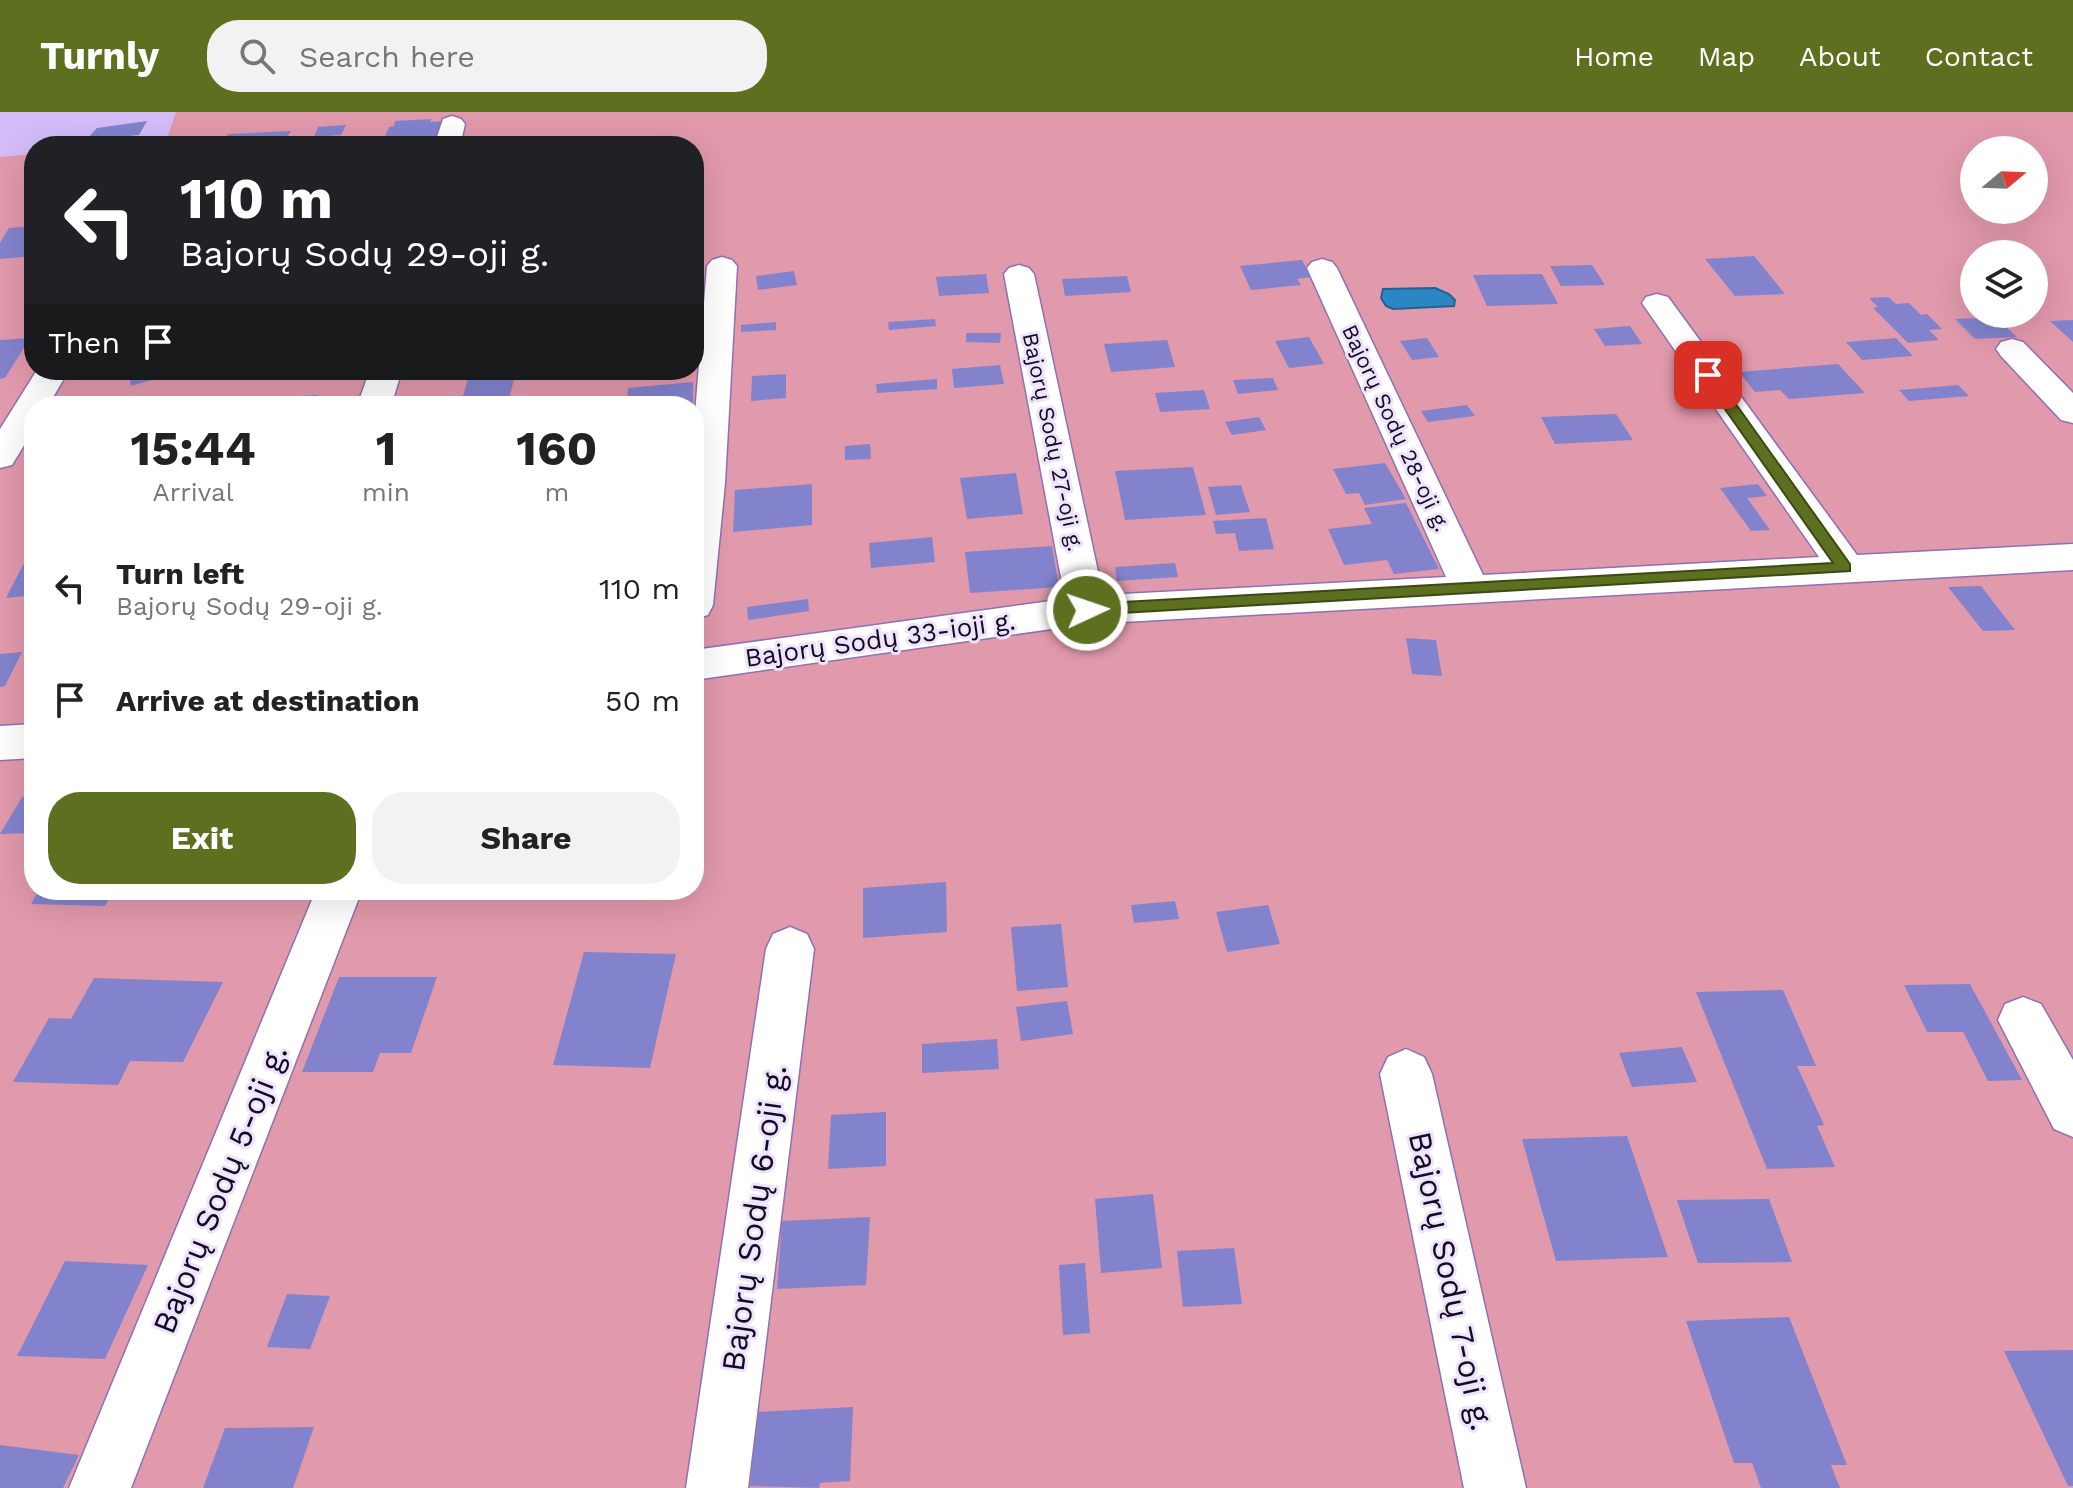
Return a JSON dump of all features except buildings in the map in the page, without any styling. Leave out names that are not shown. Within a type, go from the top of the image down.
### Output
[{"type":"street","points":[[704,511],[722,266]]},
{"type":"street","name":"Bajorų Sodų 28-oji g.","points":[[1322,268],[1470,587]]},
{"type":"street","name":"Bajorų Sodų 27-oji g.","points":[[1019,274],[1087,610]]},
{"type":"street","points":[[1657,303],[1845,567]]},
{"type":"street","points":[[2012,349],[2073,413]]},
{"type":"street","points":[[0,457],[24,418]]},
{"type":"street","name":"Bajorų Sodų 33-ioji g.","points":[[704,664],[1087,610],[1470,587],[2073,557]]},
{"type":"street","points":[[0,743],[24,742]]},
{"type":"street","name":"Bajorų Sodų 5-oji g.","points":[[100,1488],[335,900]]},
{"type":"street","name":"Bajorų Sodų 6-oji g.","points":[[717,1488],[790,949]]},
{"type":"street","points":[[2023,1020],[2073,1111]]},
{"type":"street","name":"Bajorų Sodų 7-oji g.","points":[[1406,1074],[1495,1488]]},
{"type":"shaded area","points":[[176,112],[2073,112],[2073,1488],[0,1488],[0,157],[24,155],[24,380],[704,380],[704,136],[168,136]]},
{"type":"water","points":[[1435,288],[1449,294],[1455,300],[1454,306],[1393,309],[1386,306],[1381,298],[1383,289]]},
{"type":"route","points":[[1087,610],[1845,567],[1708,375]]}]
